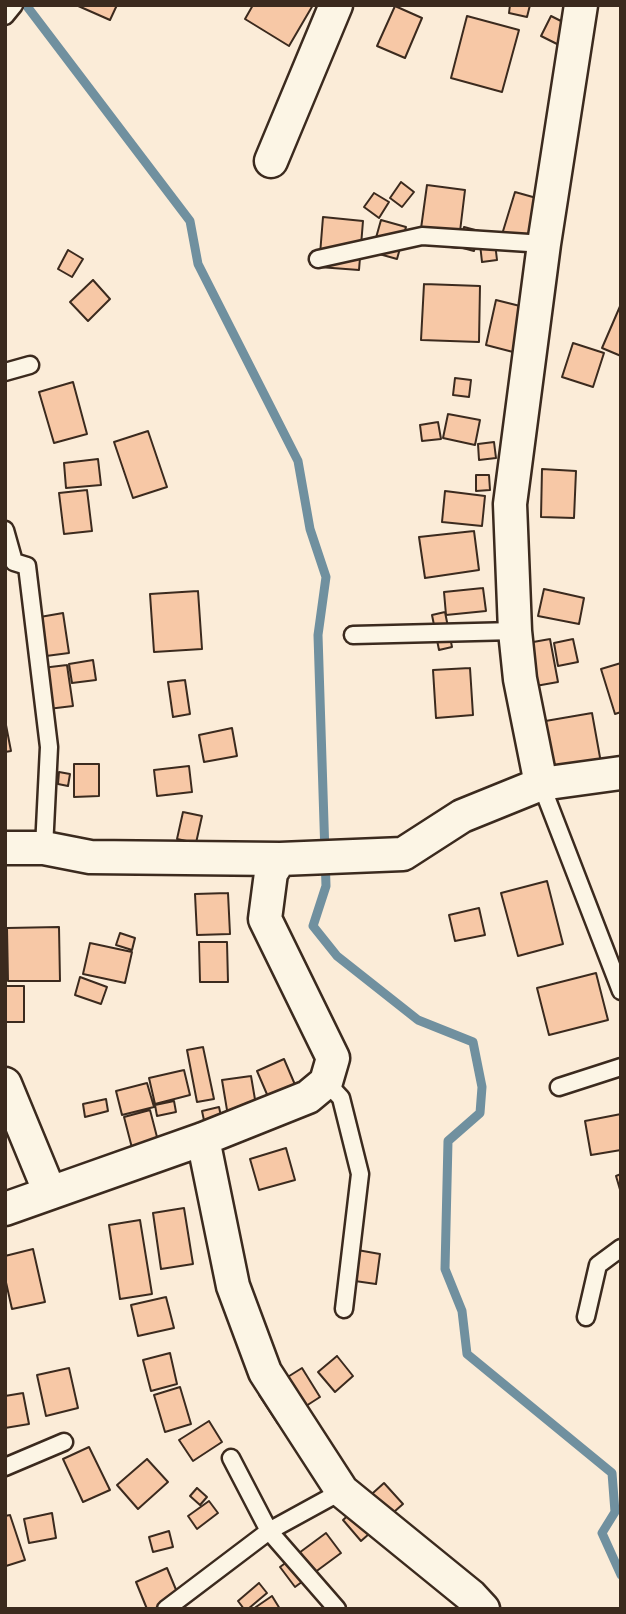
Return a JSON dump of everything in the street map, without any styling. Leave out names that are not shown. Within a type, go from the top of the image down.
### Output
[{"type":"street","points":[[271,162],[336,5]]},
{"type":"street","points":[[541,784],[520,679],[515,631],[510,503],[544,244],[581,5]]},
{"type":"street","points":[[5,848],[44,848],[90,856],[309,858],[403,854],[462,816],[541,784],[621,772]]},
{"type":"street","points":[[5,1209],[203,1139],[308,1097],[326,1082],[333,1058],[265,919],[271,873],[309,858]]},
{"type":"street","points":[[5,1084],[50,1193]]},
{"type":"street","points":[[203,1139],[233,1286],[265,1372],[342,1491],[483,1609]]},
{"type":"lane","points":[[5,16],[14,5]]},
{"type":"lane","points":[[318,259],[422,236],[544,244]]},
{"type":"lane","points":[[5,372],[30,365]]},
{"type":"lane","points":[[5,530],[14,562],[27,566],[45,708],[49,747],[44,848]]},
{"type":"lane","points":[[353,635],[515,631]]},
{"type":"lane","points":[[541,784],[621,991]]},
{"type":"lane","points":[[559,1087],[621,1067]]},
{"type":"lane","points":[[326,1082],[341,1098],[360,1174],[344,1309]]},
{"type":"lane","points":[[586,1317],[598,1265],[621,1248]]},
{"type":"lane","points":[[5,1467],[64,1442]]},
{"type":"lane","points":[[231,1458],[269,1531],[337,1609]]},
{"type":"lane","points":[[166,1609],[269,1531],[342,1491]]},
{"type":"building","points":[[76,5],[117,5],[110,20]]},
{"type":"building","points":[[253,5],[313,5],[289,46],[245,19]]},
{"type":"building","points":[[510,5],[530,5],[527,17],[509,13]]},
{"type":"building","points":[[395,6],[422,18],[405,58],[377,46]]},
{"type":"building","points":[[467,16],[519,30],[502,92],[451,78]]},
{"type":"building","points":[[551,16],[575,28],[565,48],[541,36]]},
{"type":"building","points":[[401,182],[414,192],[402,207],[390,198]]},
{"type":"building","points":[[427,185],[465,190],[458,248],[419,243]]},
{"type":"building","points":[[515,192],[540,199],[526,249],[500,241]]},
{"type":"building","points":[[374,193],[389,202],[379,218],[364,207]]},
{"type":"building","points":[[323,217],[363,221],[359,270],[319,267]]},
{"type":"building","points":[[381,220],[406,227],[397,259],[372,252]]},
{"type":"building","points":[[464,227],[479,231],[474,251],[459,247]]},
{"type":"building","points":[[495,243],[497,260],[482,262],[480,244]]},
{"type":"building","points":[[68,250],[83,259],[72,277],[58,269]]},
{"type":"building","points":[[93,280],[110,299],[88,321],[70,302]]},
{"type":"building","points":[[424,284],[480,286],[479,342],[421,340]]},
{"type":"building","points":[[496,300],[524,307],[513,352],[486,345]]},
{"type":"building","points":[[621,304],[621,356],[602,348]]},
{"type":"building","points":[[573,343],[604,353],[593,387],[562,377]]},
{"type":"building","points":[[455,378],[471,380],[469,397],[453,395]]},
{"type":"building","points":[[73,382],[87,434],[54,443],[39,392]]},
{"type":"building","points":[[448,414],[480,420],[475,445],[443,438]]},
{"type":"building","points":[[438,422],[441,439],[422,441],[420,425]]},
{"type":"building","points":[[148,431],[167,487],[133,498],[114,442]]},
{"type":"building","points":[[494,442],[496,458],[479,460],[478,444]]},
{"type":"building","points":[[98,459],[101,485],[66,488],[64,463]]},
{"type":"building","points":[[542,469],[576,471],[574,518],[541,517]]},
{"type":"building","points":[[476,475],[489,475],[490,490],[476,491]]},
{"type":"building","points":[[87,490],[92,531],[64,534],[59,493]]},
{"type":"building","points":[[445,491],[485,496],[482,526],[442,522]]},
{"type":"building","points":[[474,531],[479,570],[425,578],[419,537]]},
{"type":"building","points":[[483,588],[486,611],[446,615],[444,592]]},
{"type":"building","points":[[544,589],[584,598],[579,624],[538,616]]},
{"type":"building","points":[[198,591],[202,649],[154,652],[150,594]]},
{"type":"building","points":[[445,612],[452,647],[439,650],[432,615]]},
{"type":"building","points":[[63,613],[69,653],[46,656],[40,617]]},
{"type":"building","points":[[550,639],[558,682],[530,687],[522,644]]},
{"type":"building","points":[[573,639],[578,662],[558,666],[554,643]]},
{"type":"building","points":[[93,660],[96,680],[72,683],[69,664]]},
{"type":"building","points":[[621,663],[621,712],[615,714],[601,669]]},
{"type":"building","points":[[67,665],[73,706],[48,709],[42,668]]},
{"type":"building","points":[[470,668],[473,715],[436,718],[433,670]]},
{"type":"building","points":[[185,680],[190,714],[173,717],[168,682]]},
{"type":"building","points":[[592,713],[603,774],[539,784],[528,724]]},
{"type":"building","points":[[5,720],[11,751],[5,752]]},
{"type":"building","points":[[232,728],[237,756],[204,762],[199,735]]},
{"type":"building","points":[[74,764],[99,764],[99,796],[74,797]]},
{"type":"building","points":[[189,766],[192,792],[157,796],[154,770]]},
{"type":"building","points":[[59,772],[70,774],[68,786],[58,784]]},
{"type":"building","points":[[183,812],[202,816],[196,843],[177,839]]},
{"type":"building","points":[[547,881],[563,944],[518,956],[501,893]]},
{"type":"building","points":[[228,893],[230,934],[197,935],[195,894]]},
{"type":"building","points":[[479,908],[485,935],[455,941],[449,915]]},
{"type":"building","points":[[59,927],[60,981],[8,981],[7,928]]},
{"type":"building","points":[[120,933],[135,938],[132,950],[116,945]]},
{"type":"building","points":[[199,942],[227,942],[228,982],[200,982]]},
{"type":"building","points":[[90,943],[132,952],[125,983],[83,974]]},
{"type":"building","points":[[596,973],[608,1020],[549,1035],[537,988]]},
{"type":"building","points":[[80,977],[107,987],[101,1004],[75,995]]},
{"type":"building","points":[[5,986],[24,986],[24,1022],[5,1022]]},
{"type":"building","points":[[203,1047],[214,1099],[197,1102],[187,1050]]},
{"type":"building","points":[[284,1059],[302,1101],[275,1113],[257,1071]]},
{"type":"building","points":[[184,1070],[190,1095],[155,1104],[149,1078]]},
{"type":"building","points":[[251,1076],[258,1117],[229,1122],[222,1080]]},
{"type":"building","points":[[147,1083],[154,1107],[122,1115],[116,1091]]},
{"type":"building","points":[[106,1099],[108,1111],[85,1117],[83,1104]]},
{"type":"building","points":[[174,1101],[176,1112],[157,1116],[155,1105]]},
{"type":"building","points":[[219,1107],[225,1135],[208,1139],[202,1111]]},
{"type":"building","points":[[150,1110],[164,1164],[138,1171],[124,1117]]},
{"type":"building","points":[[621,1114],[621,1150],[591,1155],[585,1121]]},
{"type":"building","points":[[286,1148],[295,1180],[259,1190],[250,1159]]},
{"type":"building","points":[[621,1174],[621,1193],[616,1176]]},
{"type":"building","points":[[184,1208],[193,1264],[161,1269],[153,1213]]},
{"type":"building","points":[[140,1220],[152,1294],[120,1299],[109,1225]]},
{"type":"building","points":[[346,1248],[380,1254],[376,1284],[341,1279]]},
{"type":"building","points":[[33,1249],[45,1302],[12,1309],[5,1278],[5,1256]]},
{"type":"building","points":[[166,1297],[174,1328],[138,1336],[131,1305]]},
{"type":"building","points":[[170,1353],[177,1384],[151,1391],[143,1360]]},
{"type":"building","points":[[337,1356],[353,1376],[335,1392],[318,1372]]},
{"type":"building","points":[[69,1368],[78,1408],[46,1416],[37,1375]]},
{"type":"building","points":[[302,1368],[320,1397],[278,1424],[259,1395]]},
{"type":"building","points":[[180,1387],[191,1424],[165,1432],[154,1395]]},
{"type":"building","points":[[23,1393],[29,1424],[5,1428],[5,1396]]},
{"type":"building","points":[[209,1421],[222,1442],[193,1461],[179,1440]]},
{"type":"building","points":[[89,1447],[110,1490],[83,1502],[63,1459]]},
{"type":"building","points":[[147,1459],[168,1482],[138,1509],[117,1485]]},
{"type":"building","points":[[384,1483],[403,1504],[361,1541],[343,1520]]},
{"type":"building","points":[[197,1488],[207,1497],[200,1505],[190,1496]]},
{"type":"building","points":[[209,1501],[218,1513],[197,1529],[188,1516]]},
{"type":"building","points":[[52,1513],[56,1538],[29,1543],[24,1519]]},
{"type":"building","points":[[10,1515],[25,1560],[6,1566],[5,1516]]},
{"type":"building","points":[[169,1531],[173,1547],[153,1552],[149,1537]]},
{"type":"building","points":[[326,1533],[341,1553],[295,1587],[280,1567]]},
{"type":"building","points":[[167,1568],[184,1609],[147,1609],[136,1582]]},
{"type":"building","points":[[259,1583],[267,1593],[248,1609],[244,1609],[238,1601]]},
{"type":"building","points":[[272,1596],[280,1609],[253,1609]]},
{"type":"waterway","points":[[26,5],[190,221],[198,264],[298,461],[310,529],[326,577],[318,635],[326,886],[313,926],[337,956],[418,1020],[473,1042],[482,1087],[480,1113],[448,1141],[445,1269],[462,1311],[467,1354],[612,1473],[615,1512],[602,1533],[621,1575]]}]
